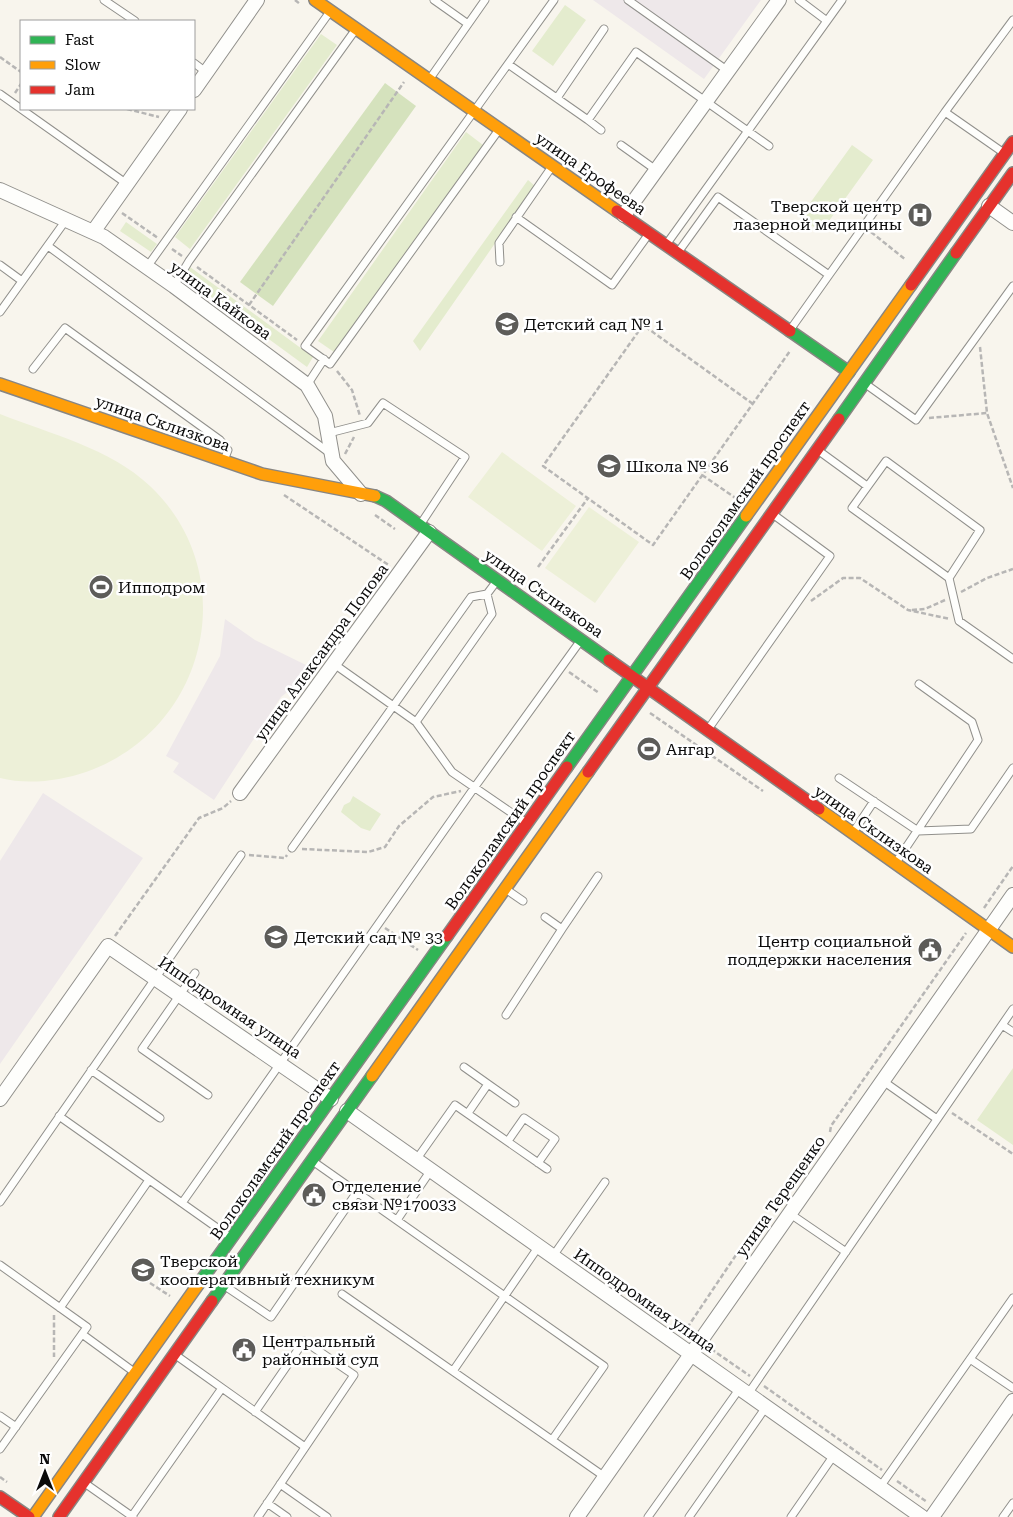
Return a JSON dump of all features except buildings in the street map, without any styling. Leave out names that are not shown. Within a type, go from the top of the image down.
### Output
[{"type":"main road","name":"улица Ерофеева","points":[[315,0],[849,372]]},
{"type":"main road","name":"Волоколамский проспект","points":[[33,1517],[1013,142]]},
{"type":"main road","points":[[59,1517],[1013,173]]},
{"type":"main road","name":"улица Склизкова","points":[[0,384],[262,474],[361,494],[386,501],[1013,947]]},
{"type":"main road","points":[[0,1497],[29,1517]]},
{"type":"street","points":[[195,88],[257,0]]},
{"type":"street","points":[[624,215],[779,0]]},
{"type":"street","points":[[93,232],[179,110]]},
{"type":"street","name":"улица Кайкова","points":[[0,190],[93,232],[174,286],[307,385],[322,408],[336,457],[337,468],[361,494]]},
{"type":"street","points":[[989,206],[1013,223]]},
{"type":"street","name":"улица Александра Попова","points":[[240,793],[400,572],[425,528]]},
{"type":"street","name":"улица Терещенко","points":[[577,1517],[1013,896]]},
{"type":"street","points":[[0,1098],[108,946]]},
{"type":"street","name":"Ипподромная улица","points":[[108,946],[331,1099]]},
{"type":"street","name":"Ипподромная улица","points":[[347,1111],[922,1517]]},
{"type":"street","points":[[935,1513],[1013,1401]]},
{"type":"lane","points":[[104,0],[133,20]]},
{"type":"lane","points":[[434,0],[468,24]]},
{"type":"lane","points":[[430,80],[485,0]]},
{"type":"lane","points":[[500,129],[330,364],[306,346],[554,0]]},
{"type":"lane","points":[[628,0],[728,71]]},
{"type":"lane","points":[[799,0],[827,21]]},
{"type":"lane","points":[[666,245],[842,0]]},
{"type":"lane","points":[[147,267],[331,11]]},
{"type":"lane","points":[[789,331],[1013,20]]},
{"type":"lane","points":[[174,286],[189,261],[356,29]]},
{"type":"lane","points":[[557,98],[604,30]]},
{"type":"lane","points":[[588,120],[636,52],[769,146]]},
{"type":"lane","points":[[195,64],[206,72]]},
{"type":"lane","points":[[508,64],[602,130]]},
{"type":"lane","points":[[0,94],[20,108]]},
{"type":"lane","points":[[23,110],[127,184]]},
{"type":"lane","points":[[945,112],[1005,154]]},
{"type":"lane","points":[[621,145],[656,170]]},
{"type":"lane","points":[[500,262],[499,243],[552,165]]},
{"type":"lane","points":[[678,253],[718,197],[829,275]]},
{"type":"lane","points":[[516,216],[612,285],[650,233]]},
{"type":"lane","points":[[0,312],[66,220]]},
{"type":"lane","points":[[48,246],[336,457]]},
{"type":"lane","points":[[0,265],[22,281]]},
{"type":"lane","points":[[864,383],[916,420],[1013,286]]},
{"type":"lane","points":[[33,369],[64,328],[220,440],[228,450],[224,461]]},
{"type":"lane","points":[[307,385],[324,360]]},
{"type":"lane","points":[[329,433],[368,423],[383,402],[465,457],[425,528]]},
{"type":"lane","points":[[817,450],[867,486]]},
{"type":"lane","points":[[949,578],[980,530],[886,461],[852,508],[949,578],[959,621],[1013,659]]},
{"type":"lane","points":[[708,731],[830,556],[772,513]]},
{"type":"lane","points":[[292,848],[471,598],[487,594],[498,580]]},
{"type":"lane","points":[[416,722],[492,614],[487,594]]},
{"type":"lane","points":[[182,1203],[282,1064],[474,788],[581,640]]},
{"type":"lane","points":[[334,664],[416,722],[452,772],[527,824]]},
{"type":"lane","points":[[895,864],[978,740],[972,722],[918,684]]},
{"type":"lane","points":[[839,778],[918,830],[971,829],[1013,768]]},
{"type":"lane","points":[[852,833],[874,801]]},
{"type":"lane","points":[[0,1202],[241,855]]},
{"type":"lane","points":[[506,1015],[598,876]]},
{"type":"lane","points":[[505,889],[523,901]]},
{"type":"lane","points":[[545,918],[562,930]]},
{"type":"lane","points":[[194,973],[142,1049],[208,1095]]},
{"type":"lane","points":[[648,1517],[744,1391],[757,1381],[1013,1009]]},
{"type":"lane","points":[[1002,1025],[1013,1032]]},
{"type":"lane","points":[[464,1067],[515,1104]]},
{"type":"lane","points":[[91,1070],[160,1118]]},
{"type":"lane","points":[[883,1081],[937,1119]]},
{"type":"lane","points":[[468,1113],[488,1084]]},
{"type":"lane","points":[[416,1160],[455,1104],[547,1169]]},
{"type":"lane","points":[[59,1116],[232,1238]]},
{"type":"lane","points":[[508,1141],[524,1118],[555,1139],[538,1163]]},
{"type":"lane","points":[[312,1160],[604,1366],[552,1440]]},
{"type":"lane","points":[[396,1220],[431,1170]]},
{"type":"lane","points":[[57,1305],[149,1180]]},
{"type":"lane","points":[[553,1256],[605,1182]]},
{"type":"lane","points":[[224,1284],[271,1317],[357,1192]]},
{"type":"lane","points":[[790,1213],[846,1252]]},
{"type":"lane","points":[[453,1370],[539,1246]]},
{"type":"lane","points":[[0,1265],[87,1327],[0,1449]]},
{"type":"lane","points":[[342,1294],[605,1477]]},
{"type":"lane","points":[[880,1487],[1013,1298]]},
{"type":"lane","points":[[82,1334],[136,1374]]},
{"type":"lane","points":[[255,1412],[304,1341],[354,1375],[258,1517]]},
{"type":"lane","points":[[174,1354],[305,1447]]},
{"type":"lane","points":[[970,1358],[1013,1388]]},
{"type":"lane","points":[[83,1483],[133,1517],[222,1388]]},
{"type":"lane","points":[[689,1517],[766,1407]]},
{"type":"lane","points":[[0,1416],[16,1427]]},
{"type":"lane","points":[[790,1517],[834,1455]]},
{"type":"lane","points":[[280,1484],[327,1517]]},
{"type":"lane","points":[[268,1504],[287,1517]]},
{"type":"lane","points":[[1003,1517],[1012,1506]]},
{"type":"path","points":[[0,57],[20,71]]},
{"type":"path","points":[[249,305],[407,79]]},
{"type":"path","points":[[131,110],[160,117]]},
{"type":"path","points":[[122,213],[306,346]]},
{"type":"path","points":[[864,226],[906,260]]},
{"type":"path","points":[[753,404],[642,325],[543,466],[653,545],[702,475],[753,404],[792,349]]},
{"type":"path","points":[[979,333],[987,413],[1013,488]]},
{"type":"path","points":[[330,364],[345,378],[352,390],[361,425],[336,457]]},
{"type":"path","points":[[916,420],[987,413]]},
{"type":"path","points":[[702,475],[737,500]]},
{"type":"path","points":[[278,492],[400,572]]},
{"type":"path","points":[[538,567],[588,498]]},
{"type":"path","points":[[807,604],[843,578],[860,578],[908,610],[959,621]]},
{"type":"path","points":[[562,667],[600,694]]},
{"type":"path","points":[[241,855],[285,858],[292,848],[368,852],[385,847],[399,826],[434,797],[474,788]]},
{"type":"path","points":[[108,946],[199,818],[223,808],[240,793]]},
{"type":"path","points":[[830,1136],[831,1126],[1013,866]]},
{"type":"path","points":[[379,924],[419,951]]},
{"type":"path","points":[[945,1108],[1013,1154]]},
{"type":"path","points":[[676,1344],[742,1246],[763,1228]]},
{"type":"path","points":[[150,1283],[170,1296]]},
{"type":"path","points":[[54,1373],[57,1305]]},
{"type":"path","points":[[685,1331],[889,1475],[935,1513]]},
{"type":"shaded area","points":[[593,0],[761,0],[704,79]]},
{"type":"shaded area","points":[[225,619],[255,640],[308,666],[301,681],[281,697],[214,800],[173,772],[179,763],[166,756],[220,656]]},
{"type":"shaded area","points":[[43,793],[143,858],[0,1064],[0,861]]},
{"type":"green space","points":[[565,5],[586,20],[553,66],[532,51]]},
{"type":"green space","points":[[321,34],[337,45],[190,249],[175,237]]},
{"type":"green space","points":[[385,83],[416,106],[273,306],[240,282]]},
{"type":"green space","points":[[466,132],[483,145],[334,352],[318,341]]},
{"type":"green space","points":[[852,145],[873,160],[821,232],[800,217]]},
{"type":"green space","points":[[528,180],[535,186],[420,351],[413,341]]},
{"type":"green space","points":[[126,222],[157,244],[151,252],[120,231]]},
{"type":"green space","points":[[190,267],[313,357],[307,367],[184,277]]},
{"type":"green space","name":"Ипподром","points":[[0,414],[79,443],[117,462],[134,473],[150,486],[179,522],[197,562],[203,605],[199,647],[184,687],[160,722],[127,751],[86,772],[54,780],[32,782],[0,778]]},
{"type":"green space","points":[[502,452],[576,506],[542,551],[468,497]]},
{"type":"green space","points":[[589,507],[639,542],[595,603],[545,568]]},
{"type":"green space","points":[[353,796],[381,814],[370,831],[361,828],[341,812],[344,805],[350,802]]},
{"type":"green space","points":[[1013,1068],[1013,1145],[977,1120]]},
{"type":"traffic: fast","points":[[839,419],[956,253]]},
{"type":"traffic: fast","points":[[790,331],[849,372]]},
{"type":"traffic: fast","points":[[375,496],[386,501],[609,660]]},
{"type":"traffic: fast","points":[[567,767],[746,516]]},
{"type":"traffic: fast","points":[[200,1282],[447,936]]},
{"type":"traffic: fast","points":[[212,1301],[372,1076]]},
{"type":"traffic: slow","points":[[315,0],[617,211]]},
{"type":"traffic: slow","points":[[746,516],[911,285]]},
{"type":"traffic: slow","points":[[0,384],[262,474],[375,496]]},
{"type":"traffic: slow","points":[[372,1076],[588,772]]},
{"type":"traffic: slow","points":[[819,809],[1013,947]]},
{"type":"traffic: slow","points":[[33,1517],[200,1282]]},
{"type":"traffic: jam","points":[[911,285],[1013,142]]},
{"type":"traffic: jam","points":[[956,253],[1013,173]]},
{"type":"traffic: jam","points":[[617,211],[790,331]]},
{"type":"traffic: jam","points":[[588,772],[839,419]]},
{"type":"traffic: jam","points":[[609,660],[819,809]]},
{"type":"traffic: jam","points":[[447,936],[567,767]]},
{"type":"traffic: jam","points":[[59,1517],[212,1301]]},
{"type":"traffic: jam","points":[[0,1497],[29,1517]]},
{"type":"place","name":"Тверской центр лазерной медицины","points":[[920,215]]},
{"type":"place","name":"Детский сад № 1","points":[[507,324]]},
{"type":"place","name":"Школа № 36","points":[[609,466]]},
{"type":"place","name":"Ипподром","points":[[101,587]]},
{"type":"place","name":"Ангар","points":[[649,749]]},
{"type":"place","name":"Детский сад № 33","points":[[276,937]]},
{"type":"place","name":"Центр социальной поддержки населения","points":[[930,950]]},
{"type":"place","name":"Отделение связи №170033","points":[[314,1195]]},
{"type":"place","name":"Тверской кооперативный техникум","points":[[143,1270]]},
{"type":"place","name":"Центральный районный суд","points":[[244,1350]]}]
